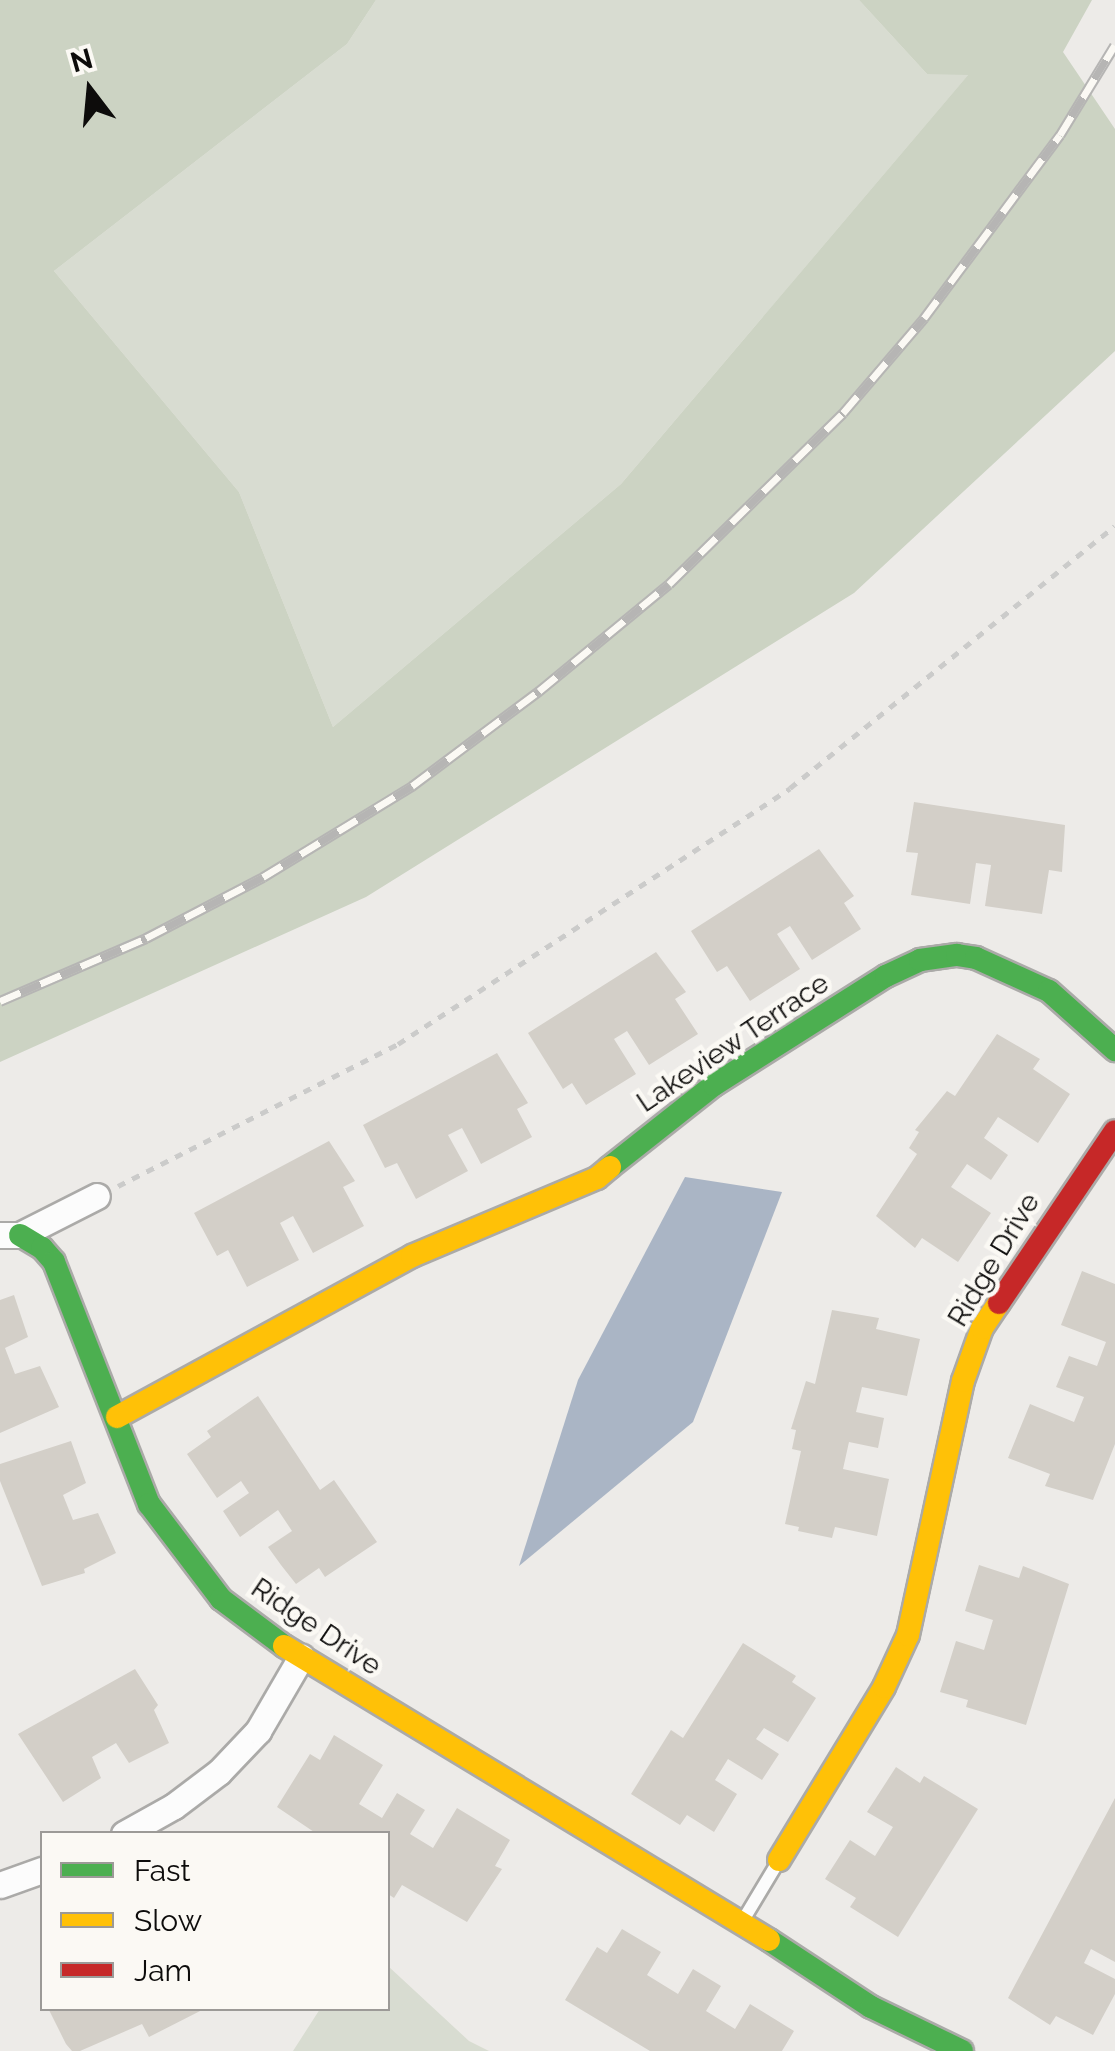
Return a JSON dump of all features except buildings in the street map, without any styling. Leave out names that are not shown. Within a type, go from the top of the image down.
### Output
[{"type":"street","name":"Lakeview Terrace","points":[[116,1417],[225,1362],[412,1256],[596,1178],[714,1085],[886,976],[920,960],[957,955],[976,958],[1049,991],[1080,1014],[1115,1050]]},
{"type":"street","name":"Ridge Drive","points":[[779,1860],[884,1687],[908,1635],[963,1381],[982,1328],[1115,1131]]},
{"type":"street","points":[[10,1235],[97,1196]]},
{"type":"street","name":"Ridge Drive","points":[[10,1235],[42,1248],[54,1262],[150,1504],[178,1548],[221,1599],[302,1657],[741,1923],[871,2007],[962,2051]]},
{"type":"street","points":[[129,1831],[174,1806],[218,1772],[258,1731],[302,1657]]},
{"type":"street","points":[[0,1885],[40,1871]]},
{"type":"lane","name":"Ridge Drive","points":[[741,1923],[779,1860]]},
{"type":"path","points":[[97,1196],[398,1044],[790,788],[1115,526]]},
{"type":"shaded area","points":[[376,0],[859,0],[927,74],[969,74],[621,484],[333,727],[239,492],[54,271],[347,44]]},
{"type":"shaded area","points":[[390,1968],[469,2041],[489,2051],[293,2051],[319,2011],[390,2011]]},
{"type":"green space","points":[[0,0],[376,0],[347,44],[54,271],[239,492],[333,727],[621,484],[968,75],[927,74],[859,0],[1092,0],[1063,52],[1115,129],[1115,351],[854,593],[366,897],[0,1062]]},
{"type":"water","points":[[685,1177],[782,1192],[693,1422],[519,1566],[578,1380]]},
{"type":"railway","points":[[0,1001],[146,938],[263,877],[412,786],[539,691],[669,584],[843,413],[924,318],[1060,135],[1115,45]]},
{"type":"traffic: fast","points":[[610,1167],[714,1085],[886,976],[920,960],[957,955],[976,958],[1049,991],[1115,1050]]},
{"type":"traffic: fast","points":[[20,1235],[42,1248],[54,1262],[149,1504],[221,1599],[284,1646]]},
{"type":"traffic: fast","points":[[769,1940],[871,2007],[962,2051]]},
{"type":"traffic: slow","points":[[117,1417],[412,1256],[597,1178],[610,1167]]},
{"type":"traffic: slow","points":[[779,1860],[884,1687],[908,1635],[963,1381],[982,1328],[999,1303]]},
{"type":"traffic: slow","points":[[284,1646],[769,1940]]},
{"type":"traffic: jam","points":[[999,1303],[1115,1131]]}]
